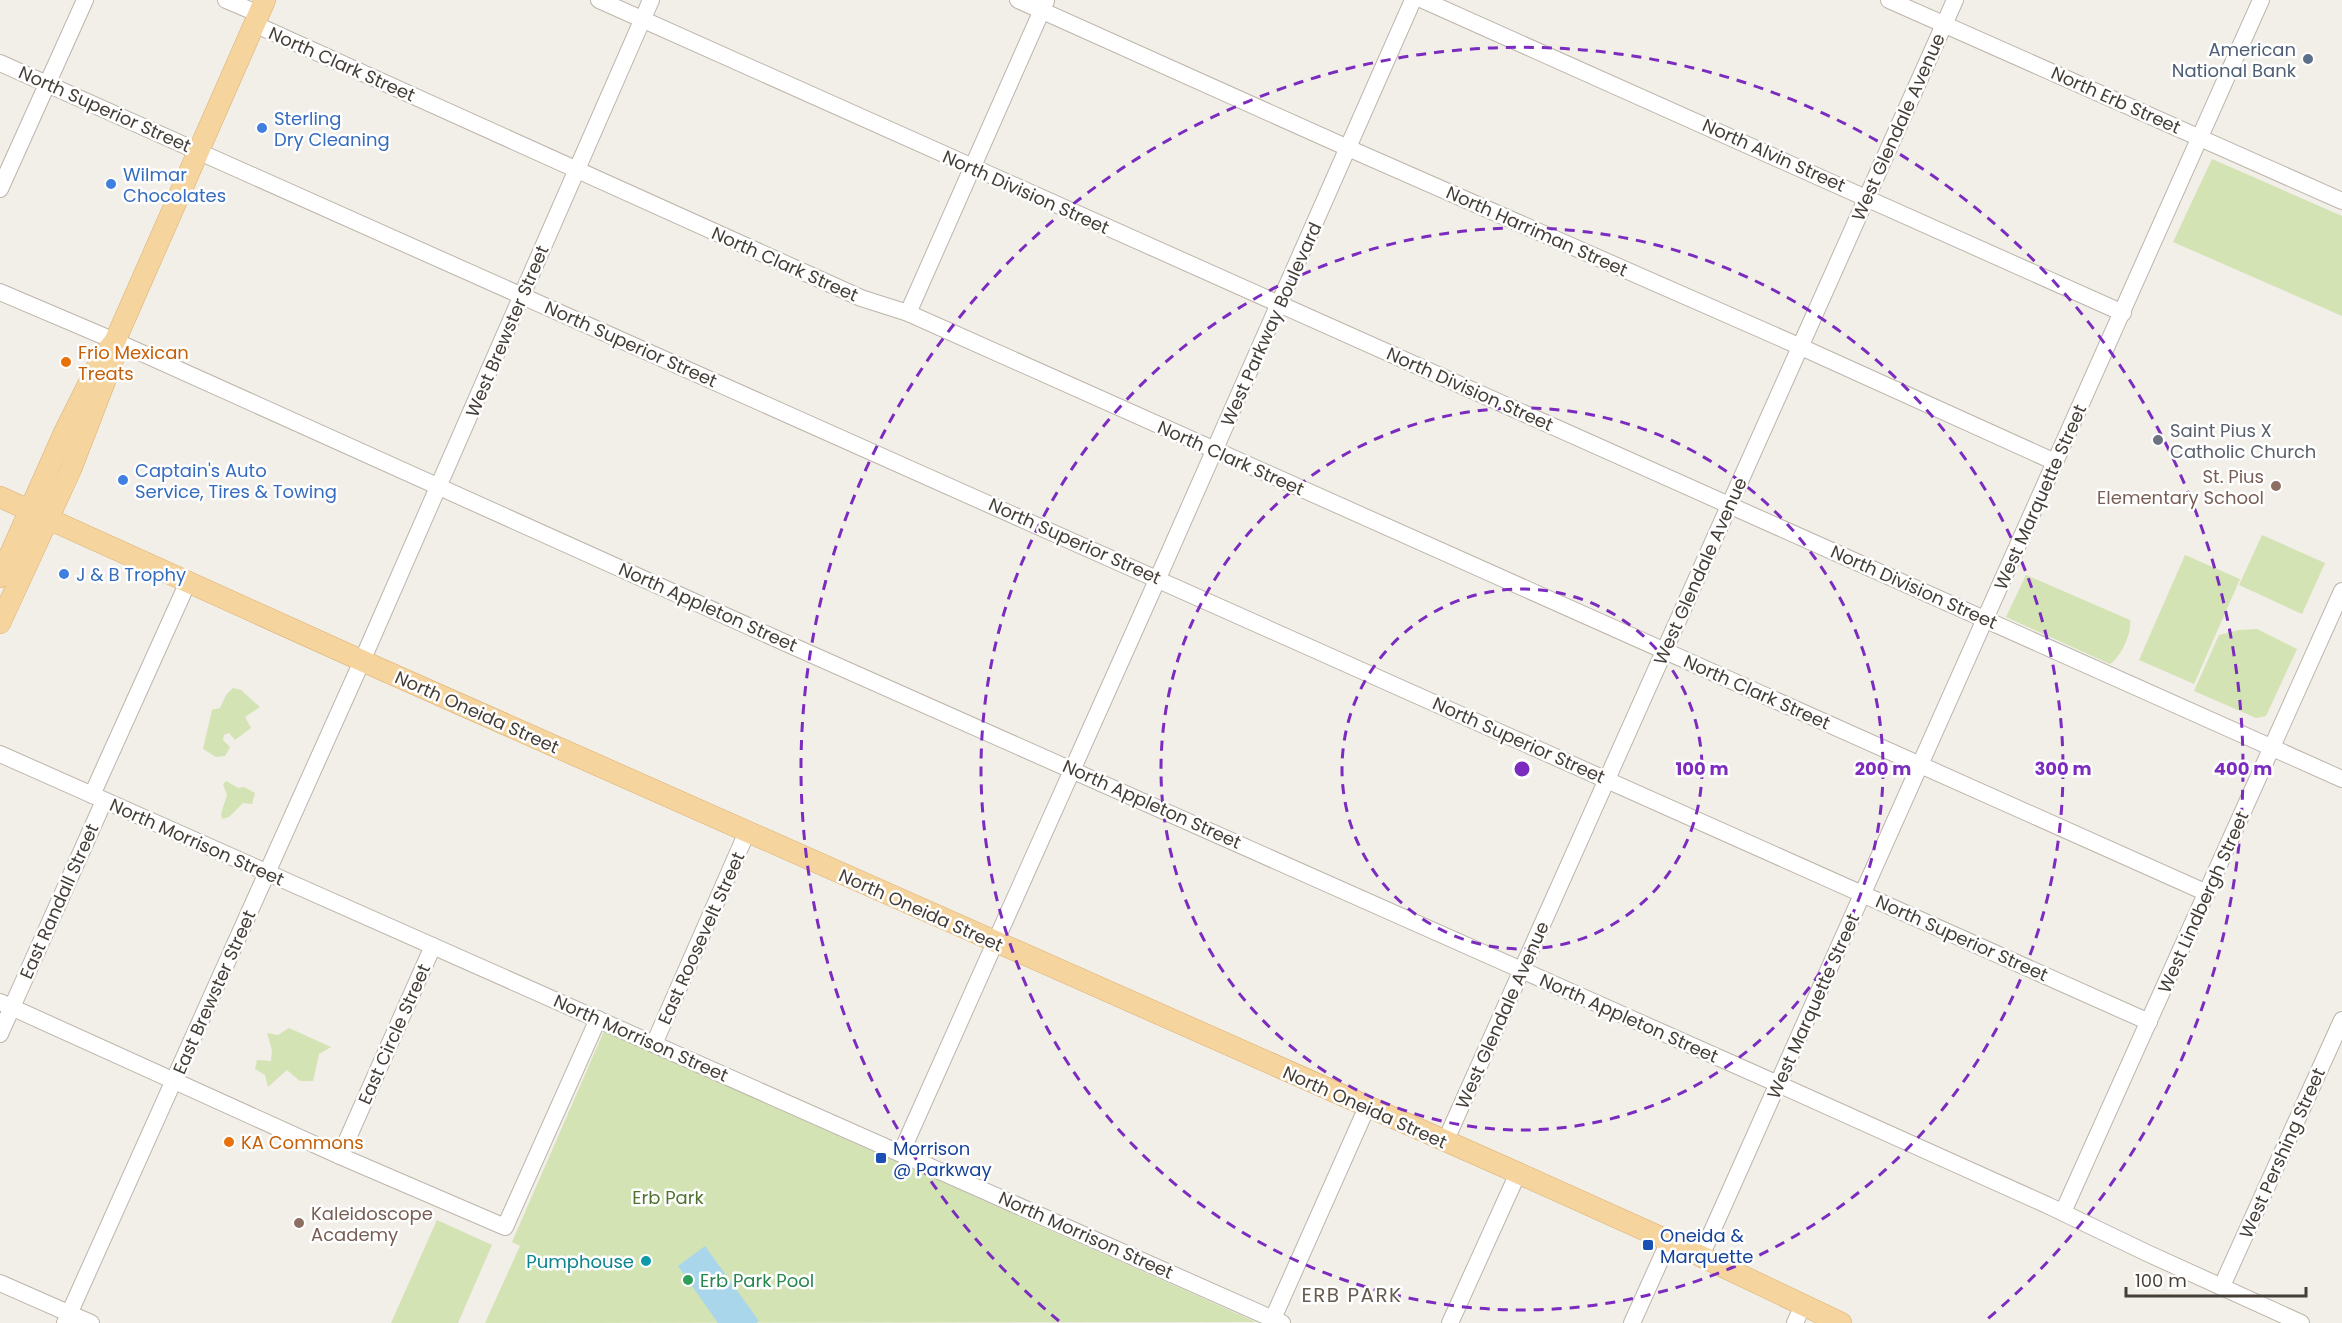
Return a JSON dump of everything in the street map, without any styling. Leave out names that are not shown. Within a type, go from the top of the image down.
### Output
[{"type":"main road","points":[[0,623],[39,514],[64,433],[102,357],[115,342],[259,13]]},
{"type":"main road","name":"North Oneida Street","points":[[0,497],[362,661],[1669,1241],[1701,1256],[1799,1314],[1841,1323]]},
{"type":"main road","points":[[0,577],[39,514]]},
{"type":"street","points":[[0,189],[85,0]]},
{"type":"street","name":"North Clark Street","points":[[226,0],[259,13],[576,171],[861,298],[908,313],[2206,893]]},
{"type":"street","name":"North Division Street","points":[[599,0],[2342,778]]},
{"type":"street","name":"West Brewster Street","points":[[362,661],[651,0]]},
{"type":"street","name":"North Harriman Street","points":[[1018,0],[1044,5],[1348,148],[1801,347],[2055,462]]},
{"type":"street","name":"West Parkway Boulevard","points":[[901,1153],[1071,768],[1215,451],[1413,0]]},
{"type":"street","name":"North Alvin Street","points":[[1423,0],[1868,197],[2123,313]]},
{"type":"street","name":"North Erb Street","points":[[1889,0],[2342,201]]},
{"type":"street","name":"West Glendale Avenue","points":[[1445,1142],[1955,0]]},
{"type":"street","name":"West Marquette Street","points":[[1701,1256],[2261,0]]},
{"type":"street","points":[[908,313],[1044,5]]},
{"type":"street","name":"North Superior Street","points":[[0,63],[2149,1022]]},
{"type":"street","name":"North Appleton Street","points":[[0,292],[1778,1084],[2063,1212],[2301,1323]]},
{"type":"street","name":"East Randall Street","points":[[0,1034],[6,1004],[98,798],[188,582]]},
{"type":"street","name":"West Lindbergh Street","points":[[2063,1212],[2342,591]]},
{"type":"street","name":"East Brewster Street","points":[[67,1318],[362,661]]},
{"type":"street","name":"North Morrison Street","points":[[0,754],[901,1153],[1276,1322]]},
{"type":"street","name":"East Roosevelt Street","points":[[654,1044],[747,832]]},
{"type":"street","name":"East Circle Street","points":[[340,1156],[433,946]]},
{"type":"street","points":[[6,1004],[340,1156],[505,1227],[598,1020]]},
{"type":"street","name":"West Pershing Street","points":[[2222,1286],[2342,1020]]},
{"type":"street","points":[[1276,1322],[1367,1107]]},
{"type":"street","points":[[1450,1323],[1518,1173]]},
{"type":"street","points":[[1632,1323],[1669,1241]]},
{"type":"street","points":[[0,1283],[67,1318],[91,1323]]},
{"type":"green space","points":[[2212,159],[2342,216],[2342,316],[2173,242]]},
{"type":"green space","points":[[2262,535],[2325,563],[2302,614],[2239,585]]},
{"type":"green space","points":[[2185,555],[2240,579],[2194,684],[2139,660]]},
{"type":"green space","points":[[2026,575],[2130,620],[2127,638],[2114,661],[2110,664],[2006,617]]},
{"type":"green space","points":[[2257,629],[2297,649],[2266,716],[2256,718],[2194,691],[2219,635],[2239,630]]},
{"type":"green space","points":[[233,688],[241,690],[260,707],[245,717],[251,728],[235,740],[229,733],[224,735],[223,740],[230,747],[225,756],[216,757],[203,749],[212,710],[220,708],[226,695]]},
{"type":"green space","points":[[226,781],[238,788],[244,787],[255,793],[252,804],[243,803],[229,817],[222,819],[221,814],[227,795],[223,784]]},
{"type":"green space","points":[[289,1028],[331,1047],[319,1054],[313,1081],[300,1081],[287,1070],[268,1087],[265,1075],[255,1069],[257,1060],[271,1061],[272,1050],[267,1033],[278,1035]]},
{"type":"green space","name":"Erb Park","points":[[604,1031],[1256,1322],[485,1323],[520,1246],[512,1242]]},
{"type":"green space","points":[[437,1220],[492,1245],[458,1323],[391,1323]]},
{"type":"water","points":[[705,1246],[759,1321],[756,1323],[718,1323],[678,1266]]},
{"type":"place","name":"American National Bank","points":[[2308,59]]},
{"type":"place","name":"Sterling Dry Cleaning","points":[[262,128]]},
{"type":"place","name":"Wilmar Chocolates","points":[[111,184]]},
{"type":"place","name":"Frio Mexican Treats","points":[[66,362]]},
{"type":"place","name":"Saint Pius X Catholic Church","points":[[2158,440]]},
{"type":"place","name":"Captain's Auto Service, Tires & Towing","points":[[123,480]]},
{"type":"place","name":"St. Pius Elementary School","points":[[2276,486]]},
{"type":"place","name":"J & B Trophy","points":[[64,574]]},
{"type":"place","name":"KA Commons","points":[[229,1142]]},
{"type":"place","name":"Morrison @ Parkway","points":[[881,1158]]},
{"type":"place","name":"Kaleidoscope Academy","points":[[299,1223]]},
{"type":"place","name":"Oneida & Marquette","points":[[1648,1245]]},
{"type":"place","name":"Pumphouse","points":[[646,1261]]},
{"type":"place","name":"Erb Park Pool","points":[[688,1280]]},
{"type":"district","name":"ERB PARK","points":[[1352,1295]]}]
